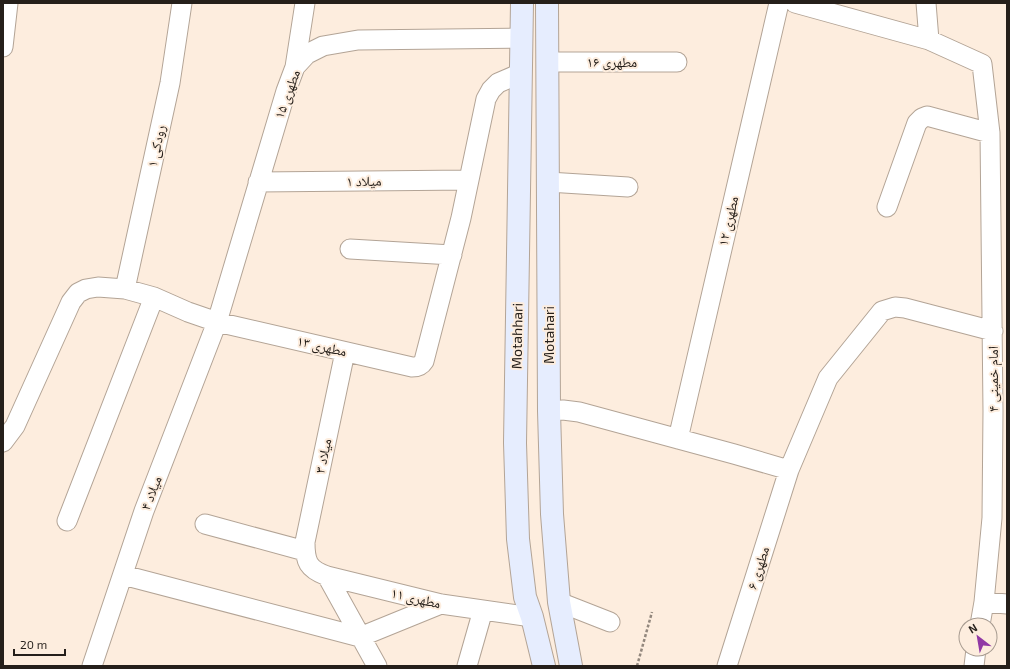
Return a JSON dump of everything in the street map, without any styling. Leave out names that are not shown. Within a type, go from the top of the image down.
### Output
[{"type":"main road","name":"Motahhari","points":[[522,3],[515,450],[518,539],[525,597],[532,617],[544,666]]},
{"type":"main road","name":"Motahari","points":[[547,3],[549,411],[552,514],[559,602],[571,666]]},
{"type":"street","points":[[3,47],[8,3]]},
{"type":"street","name":"رودکی ۱","points":[[125,289],[170,83],[182,3]]},
{"type":"street","points":[[295,67],[306,3]]},
{"type":"street","name":"مطهری ۱۲","points":[[678,439],[779,3]]},
{"type":"street","points":[[796,3],[929,40],[926,3]]},
{"type":"street","name":"مطهری ۱۵","points":[[217,322],[286,91],[295,67],[307,54],[323,46],[358,40],[522,38]]},
{"type":"street","name":"امام خمینی ۴","points":[[929,40],[982,64],[990,133],[993,331],[992,518],[981,617]]},
{"type":"street","name":"مطهری ۱۶","points":[[548,62],[678,62]]},
{"type":"street","name":"مطهری ۱۳","points":[[3,442],[15,426],[71,302],[78,293],[86,289],[98,287],[125,289],[154,297],[188,312],[217,322],[412,367],[422,365],[461,218],[486,99],[491,90],[498,83],[521,73]]},
{"type":"street","points":[[887,207],[918,123],[922,118],[927,116],[990,133]]},
{"type":"street","name":"میلاد ۱","points":[[258,182],[469,180]]},
{"type":"street","points":[[548,182],[628,187]]},
{"type":"street","points":[[350,249],[452,255]]},
{"type":"street","points":[[67,521],[154,297]]},
{"type":"street","name":"مطهری ۶","points":[[727,666],[789,470],[828,378],[882,311],[895,307],[905,308],[993,331]]},
{"type":"street","name":"میلاد ۴","points":[[92,666],[144,511],[217,322]]},
{"type":"street","name":"میلاد ۳","points":[[306,556],[305,542],[345,352]]},
{"type":"street","points":[[549,411],[563,410],[579,412],[789,470]]},
{"type":"street","points":[[205,524],[306,556]]},
{"type":"street","name":"مطهری ۱۱","points":[[306,556],[311,568],[317,573],[327,576],[441,604],[532,617]]},
{"type":"street","points":[[123,575],[360,637],[441,604]]},
{"type":"street","points":[[327,576],[377,666]]},
{"type":"street","points":[[559,602],[610,622]]},
{"type":"street","points":[[984,602],[1007,604]]},
{"type":"street","points":[[467,666],[483,610]]},
{"type":"path","points":[[637,666],[652,612]]}]
